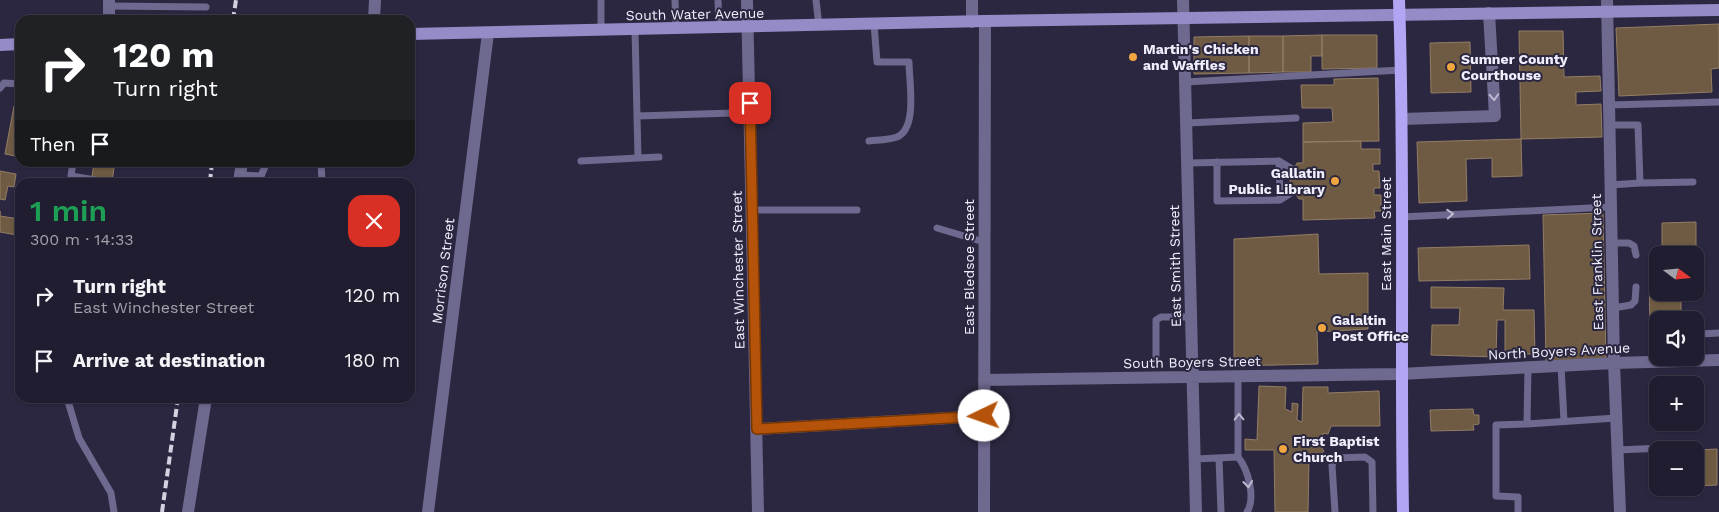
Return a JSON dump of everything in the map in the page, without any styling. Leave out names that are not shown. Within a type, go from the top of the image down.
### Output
[{"type":"main road","name":"East Main Street","points":[[1399,0],[1402,119],[1400,374],[1403,512]]},
{"type":"main road","name":"South Water Avenue","points":[[415,34],[748,28],[978,21],[1400,16],[1489,13],[1607,5],[1719,10]]},
{"type":"main road","points":[[0,45],[15,44]]},
{"type":"street","points":[[374,0],[374,15]]},
{"type":"street","name":"East Winchester Street","points":[[747,0],[758,512]]},
{"type":"street","name":"East Bledsoe Street","points":[[972,0],[978,21],[984,242],[984,512]]},
{"type":"street","name":"East Smith Street","points":[[1182,0],[1187,123],[1196,512]]},
{"type":"street","name":"East Franklin Street","points":[[1607,5],[1614,363],[1620,512]]},
{"type":"street","points":[[1402,119],[1495,116],[1489,13]]},
{"type":"street","name":"Morrison Street","points":[[428,512],[488,33]]},
{"type":"street","name":"North Boyers Avenue","points":[[1704,361],[1719,360]]},
{"type":"street","name":"North Boyers Avenue","points":[[1400,374],[1649,362]]},
{"type":"street","name":"South Boyers Street","points":[[984,380],[1400,374]]},
{"type":"street","points":[[188,512],[205,403]]},
{"type":"street","points":[[757,429],[984,416]]},
{"type":"lane","points":[[601,0],[601,31]]},
{"type":"lane","points":[[675,0],[676,29]]},
{"type":"lane","points":[[718,0],[719,28]]},
{"type":"lane","points":[[816,0],[819,26]]},
{"type":"lane","points":[[109,3],[206,6]]},
{"type":"lane","points":[[869,141],[898,137],[908,128],[910,116],[909,62],[877,62],[874,24]]},
{"type":"lane","points":[[635,30],[638,158]]},
{"type":"lane","points":[[1185,82],[1401,70]]},
{"type":"lane","points":[[0,88],[4,83],[15,84]]},
{"type":"lane","points":[[1609,105],[1719,102]]},
{"type":"lane","points":[[733,113],[740,106],[750,103]]},
{"type":"lane","points":[[637,116],[733,113],[739,118],[750,119]]},
{"type":"lane","points":[[1187,123],[1296,118]]},
{"type":"lane","points":[[1609,126],[1638,125],[1640,183]]},
{"type":"lane","points":[[581,161],[660,157]]},
{"type":"lane","points":[[1188,162],[1279,162],[1294,170]]},
{"type":"lane","points":[[1217,162],[1217,201],[1280,200],[1294,191]]},
{"type":"lane","points":[[1279,162],[1280,200]]},
{"type":"lane","points":[[72,167],[71,176],[83,178]]},
{"type":"lane","points":[[241,173],[258,178]]},
{"type":"lane","points":[[1610,185],[1693,182]]},
{"type":"lane","points":[[1401,217],[1611,207]]},
{"type":"lane","points":[[752,210],[857,210]]},
{"type":"lane","points":[[936,228],[984,242]]},
{"type":"lane","points":[[1612,243],[1629,243],[1634,246],[1636,256]]},
{"type":"lane","points":[[1613,308],[1631,305],[1635,301],[1636,286]]},
{"type":"lane","points":[[1156,359],[1156,320],[1161,317],[1191,316]]},
{"type":"lane","points":[[1704,334],[1719,333]]},
{"type":"lane","points":[[1561,366],[1564,421]]},
{"type":"lane","points":[[1527,424],[1528,367]]},
{"type":"lane","points":[[1238,376],[1238,457],[1243,463],[1248,476],[1250,506],[1247,512]]},
{"type":"lane","points":[[69,403],[80,438],[111,493],[114,512]]},
{"type":"lane","points":[[1518,512],[1518,497],[1496,496],[1496,424],[1527,424],[1616,418]]},
{"type":"lane","points":[[1617,450],[1649,449]]},
{"type":"lane","points":[[1194,459],[1238,457]]},
{"type":"lane","points":[[1335,512],[1332,465],[1335,458],[1365,457],[1372,462],[1373,512]]},
{"type":"lane","points":[[1219,458],[1221,512]]},
{"type":"building","points":[[1719,24],[1719,68],[1711,69],[1712,92],[1619,96],[1616,28]]},
{"type":"building","points":[[1519,31],[1563,31],[1564,77],[1600,76],[1601,91],[1576,92],[1576,105],[1601,104],[1602,137],[1521,139]]},
{"type":"building","points":[[1322,35],[1377,35],[1377,68],[1322,69]]},
{"type":"building","points":[[1322,35],[1322,56],[1311,56],[1311,72],[1283,72],[1283,36]]},
{"type":"building","points":[[1249,36],[1283,36],[1283,72],[1249,73]]},
{"type":"building","points":[[1249,36],[1249,73],[1194,74],[1194,37]]},
{"type":"building","name":"Sumner County Courthouse","points":[[1470,42],[1471,92],[1431,93],[1430,43]]},
{"type":"building","points":[[1378,78],[1379,141],[1303,142],[1303,123],[1333,122],[1332,108],[1302,108],[1301,85],[1334,85],[1334,79]]},
{"type":"building","points":[[14,106],[15,106],[15,156],[5,154]]},
{"type":"building","points":[[1521,139],[1522,176],[1492,177],[1492,158],[1466,159],[1467,201],[1419,203],[1417,142]]},
{"type":"building","name":"Gallatin Public Library","points":[[1361,141],[1361,149],[1380,149],[1380,164],[1373,164],[1373,171],[1379,171],[1380,188],[1374,188],[1374,195],[1381,195],[1381,211],[1374,211],[1375,218],[1303,220],[1303,199],[1299,199],[1290,186],[1290,177],[1297,163],[1303,163],[1303,142]]},
{"type":"building","points":[[93,167],[114,167],[112,178],[92,177]]},
{"type":"building","points":[[0,171],[16,174],[14,187],[8,186],[5,200],[0,199]]},
{"type":"building","points":[[1603,213],[1606,360],[1546,362],[1543,215]]},
{"type":"building","points":[[0,216],[15,218],[15,235],[0,232]]},
{"type":"building","points":[[1696,222],[1696,246],[1662,246],[1662,223]]},
{"type":"building","points":[[1318,234],[1319,274],[1368,273],[1368,329],[1317,332],[1318,364],[1234,366],[1234,239]]},
{"type":"building","points":[[1529,245],[1530,279],[1419,281],[1418,248]]},
{"type":"building","points":[[1431,287],[1504,288],[1503,310],[1534,310],[1535,354],[1505,354],[1505,320],[1497,320],[1496,357],[1431,355],[1432,325],[1459,325],[1460,308],[1431,308]]},
{"type":"building","points":[[1650,301],[1681,301],[1681,311],[1650,311]]},
{"type":"building","name":"First Baptist Church","points":[[1259,386],[1286,387],[1285,409],[1292,412],[1292,403],[1298,404],[1297,420],[1302,422],[1303,387],[1328,387],[1328,393],[1379,391],[1380,426],[1331,426],[1328,434],[1323,433],[1324,445],[1321,447],[1324,451],[1317,459],[1313,456],[1309,458],[1308,512],[1275,512],[1274,450],[1245,450],[1245,439],[1257,440]]},
{"type":"building","points":[[1473,409],[1474,415],[1479,415],[1479,424],[1473,425],[1474,430],[1431,431],[1430,410]]},
{"type":"building","points":[[1717,449],[1717,485],[1704,486],[1704,450]]},
{"type":"railway","points":[[234,15],[236,0]]},
{"type":"railway","points":[[210,178],[212,167]]},
{"type":"railway","points":[[162,512],[177,403]]},
{"type":"place","name":"Martin's Chicken and Waffles","points":[[1133,57]]},
{"type":"place","name":"Sumner County Courthouse","points":[[1451,67]]},
{"type":"place","name":"Gallatin Public Library","points":[[1335,181]]},
{"type":"place","name":"Galaltin Post Office","points":[[1322,328]]},
{"type":"place","name":"First Baptist Church","points":[[1283,449]]},
{"type":"route","points":[[750,103],[757,429],[984,416]]}]
